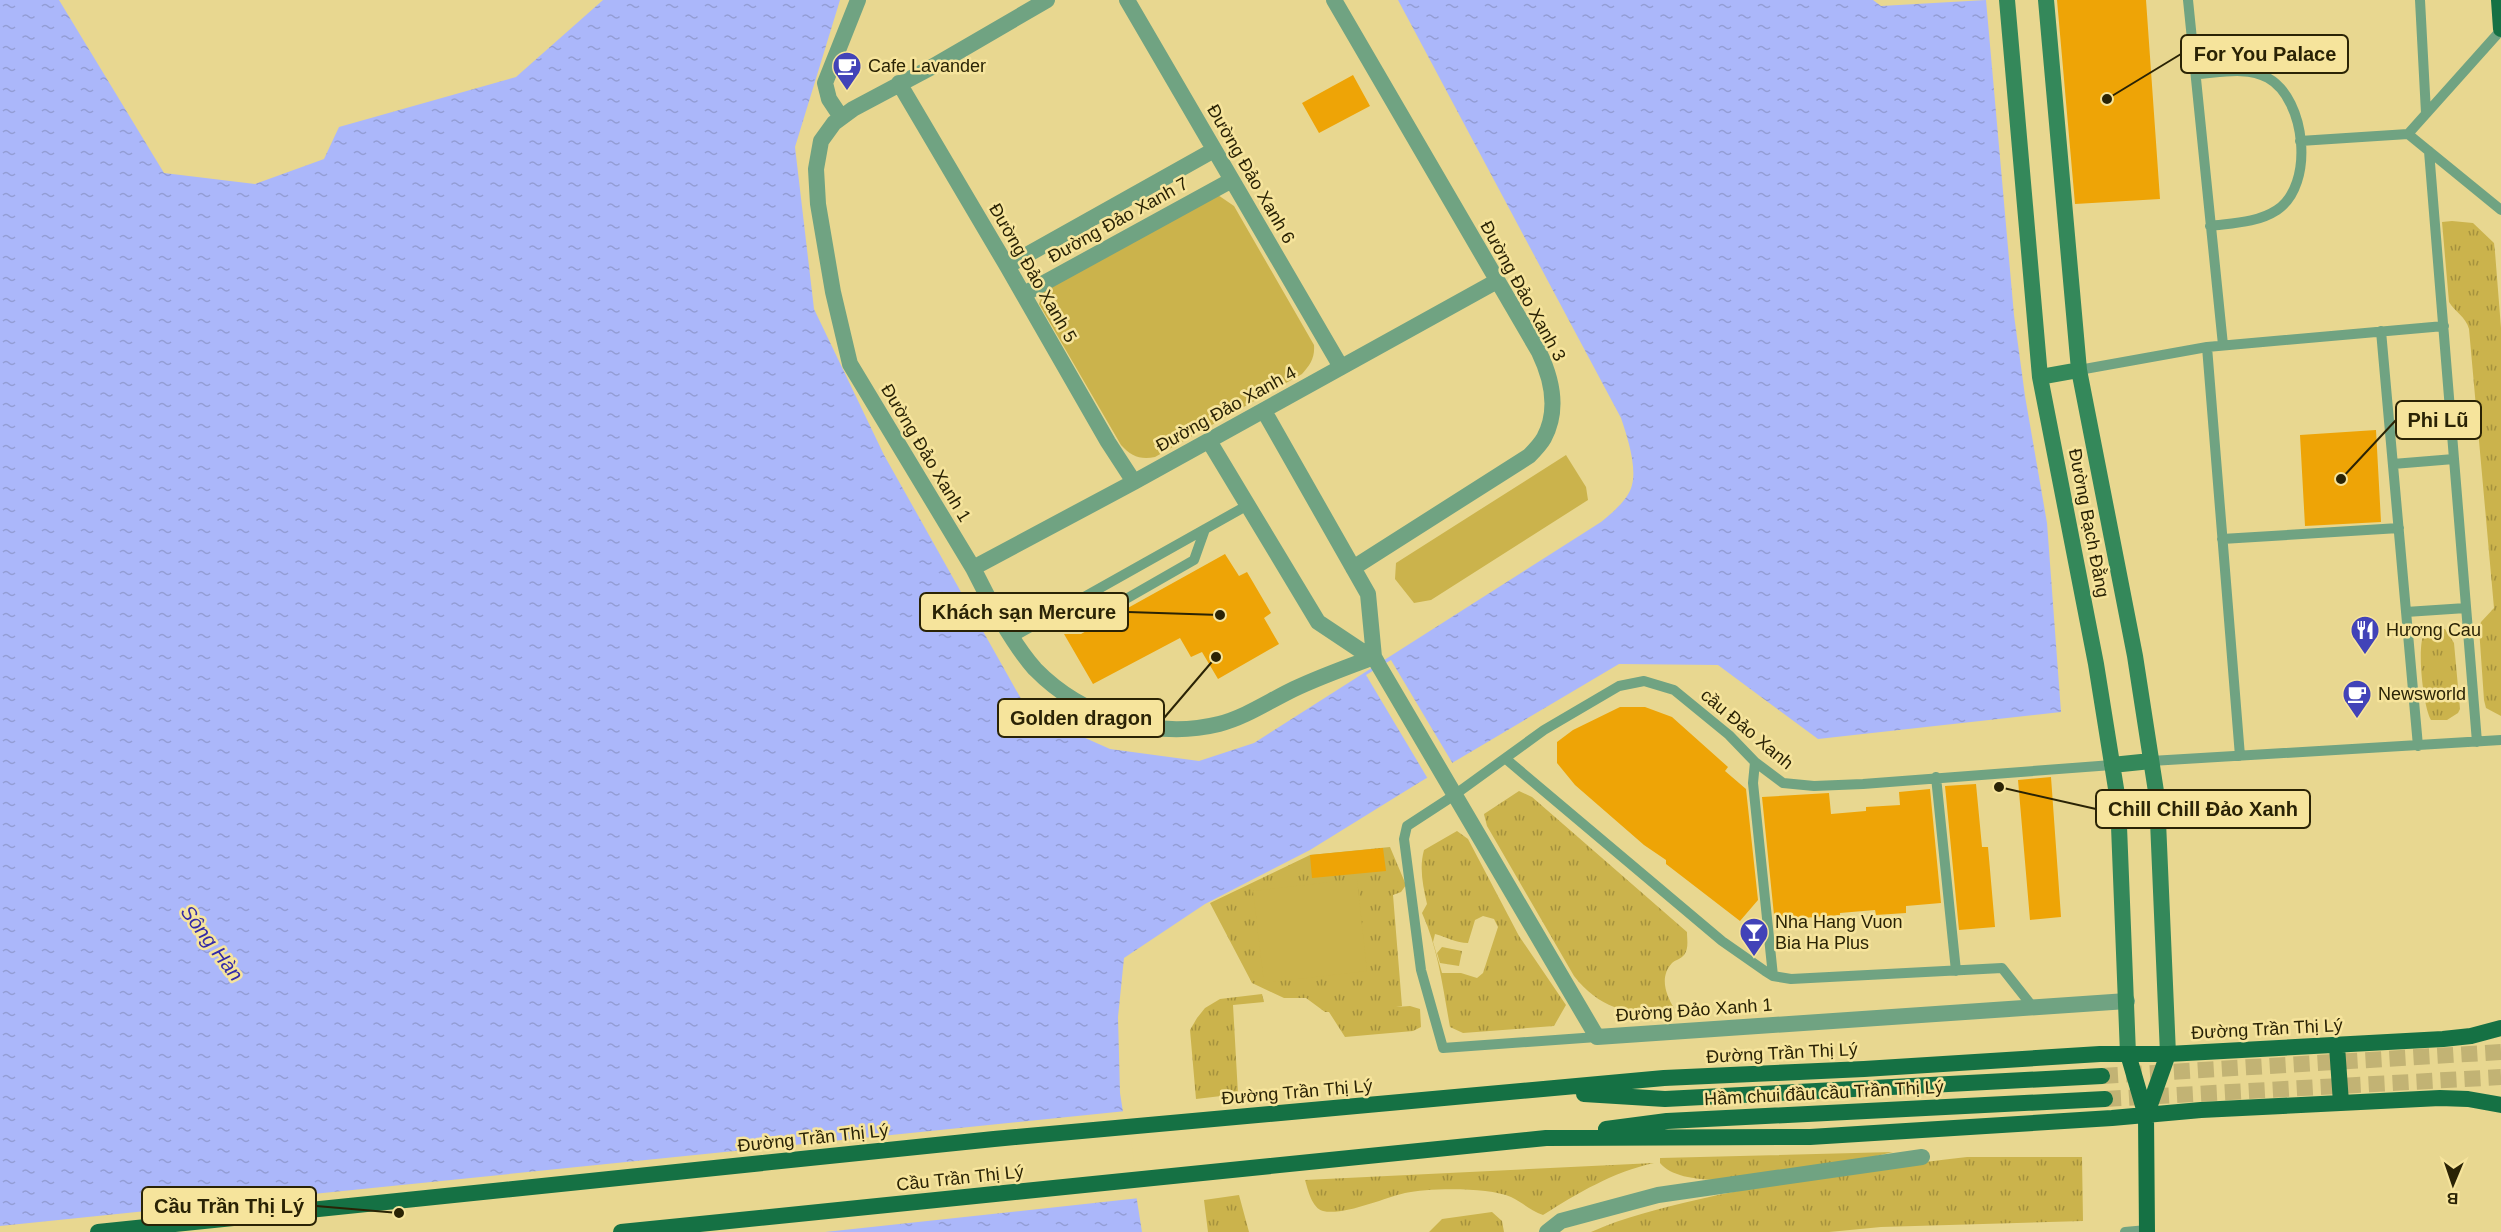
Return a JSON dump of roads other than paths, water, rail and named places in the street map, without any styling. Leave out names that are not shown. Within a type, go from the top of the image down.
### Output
[{"type":"main road","name":"Đường Bạch Đằng","points":[[2007,0],[2040,377],[2096,664],[2118,801],[2128,1054]]},
{"type":"main road","name":"Đường Bạch Đằng","points":[[2046,0],[2079,370],[2135,656],[2157,798],[2168,1054]]},
{"type":"main road","points":[[2499,0],[2501,29]]},
{"type":"main road","points":[[2040,377],[2079,370]]},
{"type":"main road","points":[[2112,765],[2151,761]]},
{"type":"main road","name":"Đường Trần Thị Lý","points":[[98,1232],[970,1142],[1664,1078],[2128,1054],[2337,1046],[2471,1036],[2501,1028]]},
{"type":"main road","points":[[2337,1046],[2341,1103]]},
{"type":"main road","points":[[2128,1054],[2146,1116],[2147,1231]]},
{"type":"main road","points":[[2146,1116],[2168,1054]]},
{"type":"main road","name":"Hầm chui đầu cầu Trần Thị Lý","points":[[1535,1091],[1665,1099],[2102,1076]]},
{"type":"main road","points":[[1546,1138],[1810,1137],[2440,1098],[2501,1105]]},
{"type":"main road","name":"Hầm chui đầu cầu Trần Thị Lý","points":[[1546,1138],[1667,1120],[2104,1099]]},
{"type":"main road","name":"Cầu Trần Thị Lý","points":[[621,1232],[1546,1138]]},
{"type":"street","points":[[841,117],[829,99],[825,83],[858,0]]},
{"type":"street","name":"Đường Đảo Xanh 1","points":[[1047,0],[932,67],[853,108],[834,123],[821,141],[816,169],[818,204],[843,343],[850,364],[973,568],[985,592],[1034,668],[1082,704],[1120,721],[1158,728],[1199,728],[1220,723],[1259,708],[1295,689],[1376,662]]},
{"type":"street","name":"Đường Đảo Xanh 6","points":[[1126,0],[1341,368]]},
{"type":"street","name":"Đường Đảo Xanh 3","points":[[1334,0],[1547,369],[1553,391],[1551,415],[1544,438],[1529,456],[1353,568]]},
{"type":"street","name":"Đường Đảo Xanh 5","points":[[899,83],[1024,294],[1108,442],[1134,482]]},
{"type":"street","name":"Đường Đảo Xanh 7","points":[[1007,266],[1214,150]]},
{"type":"street","name":"Đường Đảo Xanh 7","points":[[1024,294],[1232,180]]},
{"type":"street","name":"Đường Đảo Xanh 4","points":[[973,568],[1209,441],[1497,281]]},
{"type":"street","name":"Đường Đảo Xanh 1","points":[[1263,411],[1368,594],[1376,662]]},
{"type":"street","name":"Đường Đảo Xanh 1","points":[[1209,441],[1318,622],[1376,662],[1597,1037],[2127,1001]]},
{"type":"street","points":[[1547,1232],[1561,1221],[1658,1195],[1922,1157]]},
{"type":"lane","points":[[2188,0],[2223,345]]},
{"type":"lane","points":[[2420,0],[2427,113]]},
{"type":"lane","points":[[2408,134],[2501,29]]},
{"type":"lane","points":[[2196,74],[2246,71],[2266,77],[2282,88],[2291,104],[2298,122],[2301,141],[2298,179],[2291,196],[2278,210],[2258,220],[2211,226]]},
{"type":"lane","points":[[2301,141],[2408,134],[2501,210]]},
{"type":"lane","points":[[2429,151],[2477,742]]},
{"type":"lane","points":[[2079,370],[2206,347],[2444,326]]},
{"type":"lane","points":[[2381,331],[2418,746]]},
{"type":"lane","points":[[2206,347],[2240,756]]},
{"type":"lane","points":[[2393,464],[2454,459]]},
{"type":"lane","points":[[1013,637],[1248,505]]},
{"type":"lane","points":[[2222,539],[2399,528]]},
{"type":"lane","points":[[1042,620],[1077,627],[1194,560],[1205,529]]},
{"type":"lane","points":[[2406,612],[2466,608]]},
{"type":"lane","name":"cầu Đảo Xanh","points":[[1597,1037],[1443,1048],[1421,970],[1404,848],[1407,826],[1506,759],[1544,730],[1619,686],[1644,681],[1674,690],[1782,783],[1814,786],[2112,765]]},
{"type":"lane","points":[[2151,761],[2501,740]]},
{"type":"lane","points":[[1506,759],[1722,941],[1773,976],[1791,979],[2001,968],[2032,1006]]},
{"type":"lane","points":[[1755,762],[1753,783],[1773,976]]},
{"type":"lane","points":[[1936,777],[1956,971]]},
{"type":"lane","points":[[2125,1232],[2147,1231]]},
{"type":"water","name":"Sông Hàn","points":[[0,0],[59,0],[164,173],[255,184],[324,159],[339,127],[516,77],[603,0],[840,0],[795,147],[814,309],[884,455],[1029,713],[1110,749],[1199,761],[1254,743],[1601,522],[1624,500],[1632,485],[1632,460],[1621,418],[1398,0],[1873,0],[1881,6],[1986,0],[2014,315],[2025,396],[2047,523],[2061,712],[1818,739],[1718,665],[1619,664],[1310,850],[1205,904],[1124,958],[1118,1017],[1120,1093],[1142,1232],[0,1232]]},
{"type":"tunnel","points":[[2102,1076],[2501,1052]]},
{"type":"tunnel","points":[[2105,1099],[2501,1077]]},
{"type":"place","name":"Cafe Lavander","points":[[847,92]]},
{"type":"place","name":"For You Palace","points":[[2107,99]]},
{"type":"place","name":"Phi Lũ","points":[[2341,479]]},
{"type":"place","name":"Khách sạn Mercure","points":[[1220,615]]},
{"type":"place","name":"Hương Cau","points":[[2365,656]]},
{"type":"place","name":"Golden dragon","points":[[1216,657]]},
{"type":"place","name":"Newsworld","points":[[2357,720]]},
{"type":"place","name":"Chill Chill Đảo Xanh","points":[[1999,787]]},
{"type":"place","name":"Nha Hang Vuon Bia Ha Plus","points":[[1754,958]]},
{"type":"place","name":"Cầu Trần Thị Lý","points":[[399,1213]]}]
